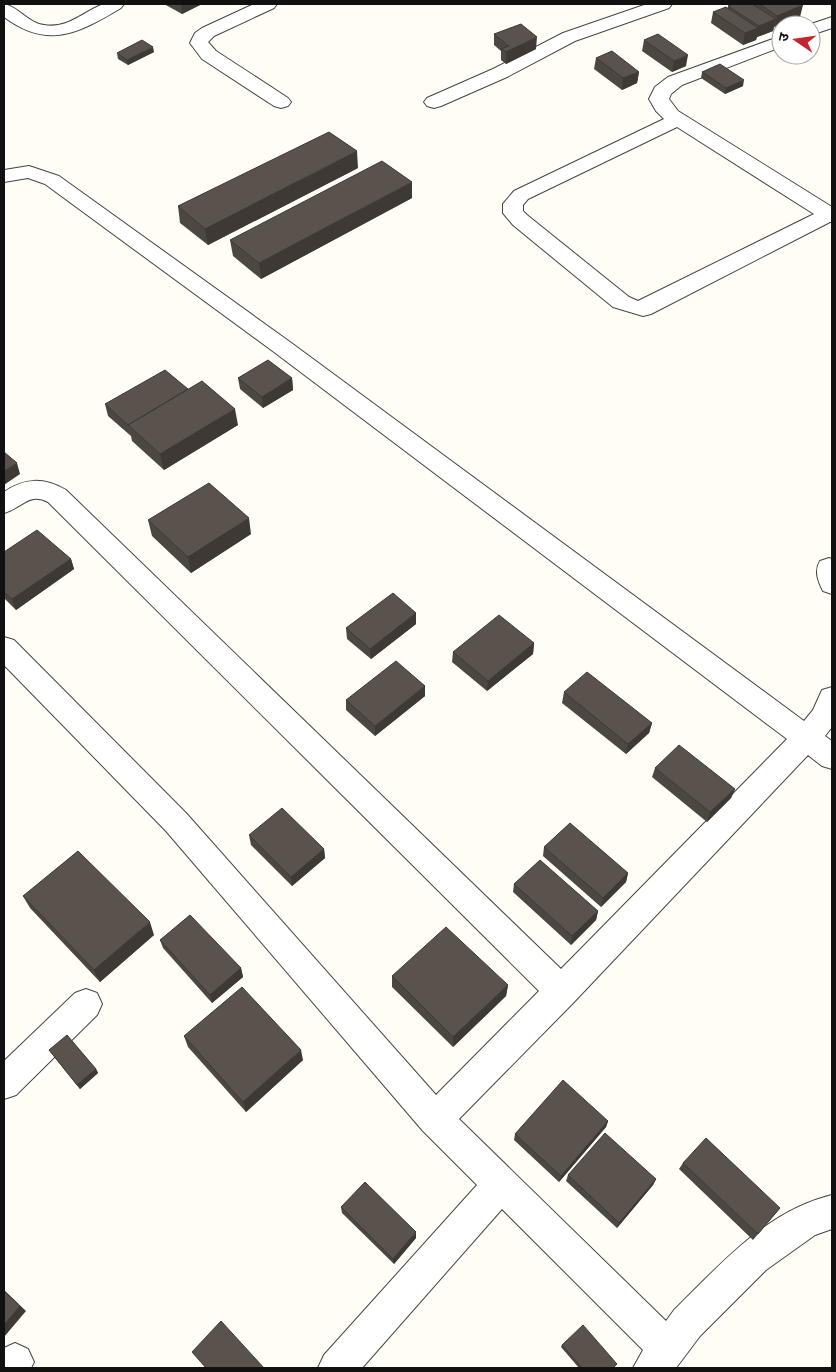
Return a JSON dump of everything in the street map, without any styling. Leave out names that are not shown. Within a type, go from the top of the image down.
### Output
[{"type":"street","points":[[4,9],[33,28],[57,31],[69,29],[86,22],[115,4]]},
{"type":"street","points":[[268,4],[208,32],[199,43],[209,55],[281,102]]},
{"type":"street","points":[[434,102],[500,73],[569,37],[663,4]]},
{"type":"street","points":[[771,45],[675,81],[662,91],[659,99],[663,108],[678,119],[830,215]]},
{"type":"street","points":[[678,119],[522,195],[513,204],[514,213],[520,220],[621,302],[633,308],[643,308],[830,215]]},
{"type":"street","points":[[4,176],[29,172],[52,180],[329,382],[832,757]]},
{"type":"street","points":[[4,504],[23,491],[35,487],[46,489],[56,496],[562,992]]},
{"type":"street","points":[[4,648],[176,822],[434,1119],[500,1184],[660,1358],[687,1324],[752,1257],[806,1220],[832,1212]]},
{"type":"street","points":[[434,1119],[562,992],[678,869],[806,739],[824,716],[832,698]]},
{"type":"street","points":[[4,1083],[86,1004]]},
{"type":"street","points":[[338,1368],[500,1184]]},
{"type":"building","points":[[733,4],[752,4],[771,16],[771,21],[759,26],[728,6]]},
{"type":"building","points":[[760,4],[803,5],[779,15],[776,15]]},
{"type":"building","points":[[726,7],[758,28],[745,33],[713,12]]},
{"type":"building","points":[[521,24],[537,37],[506,52],[501,49],[509,46],[494,34]]},
{"type":"building","points":[[658,34],[688,55],[674,61],[644,40]]},
{"type":"building","points":[[142,40],[153,47],[127,60],[117,53]]},
{"type":"building","points":[[612,51],[639,72],[623,78],[596,58]]},
{"type":"building","points":[[720,64],[744,80],[726,88],[702,72]]},
{"type":"building","points":[[329,132],[357,151],[205,229],[178,206]]},
{"type":"building","points":[[382,161],[412,182],[259,263],[230,240]]},
{"type":"building","points":[[268,360],[292,378],[262,397],[238,378]]},
{"type":"building","points":[[165,370],[188,389],[128,425],[105,404]]},
{"type":"building","points":[[202,381],[235,409],[160,454],[128,425]]},
{"type":"building","points":[[4,452],[17,463],[4,471]]},
{"type":"building","points":[[209,483],[249,518],[188,557],[148,520]]},
{"type":"building","points":[[37,530],[71,559],[12,599],[4,592],[4,552]]},
{"type":"building","points":[[393,593],[416,613],[370,649],[346,628]]},
{"type":"building","points":[[499,615],[534,643],[488,681],[453,652]]},
{"type":"building","points":[[396,661],[425,686],[375,726],[346,700]]},
{"type":"building","points":[[587,672],[652,723],[628,744],[564,692]]},
{"type":"building","points":[[679,745],[735,789],[710,812],[655,768]]},
{"type":"building","points":[[282,808],[324,849],[291,877],[249,835]]},
{"type":"building","points":[[570,823],[628,873],[603,898],[544,847]]},
{"type":"building","points":[[78,851],[150,922],[94,970],[23,896]]},
{"type":"building","points":[[540,860],[598,911],[572,936],[514,884]]},
{"type":"building","points":[[190,915],[241,968],[210,995],[160,940]]},
{"type":"building","points":[[446,927],[508,985],[453,1037],[392,976]]},
{"type":"building","points":[[242,987],[301,1050],[243,1102],[184,1036]]},
{"type":"building","points":[[67,1035],[96,1069],[77,1085],[49,1050]]},
{"type":"building","points":[[563,1080],[608,1121],[561,1176],[515,1134]]},
{"type":"building","points":[[605,1133],[656,1179],[619,1223],[568,1175]]},
{"type":"building","points":[[706,1138],[780,1208],[758,1234],[683,1163]]},
{"type":"building","points":[[365,1182],[416,1232],[393,1259],[341,1207]]},
{"type":"building","points":[[4,1291],[20,1306],[4,1325]]},
{"type":"building","points":[[221,1321],[264,1368],[206,1368],[192,1352]]},
{"type":"building","points":[[583,1325],[617,1364],[613,1368],[582,1368],[562,1345]]}]
